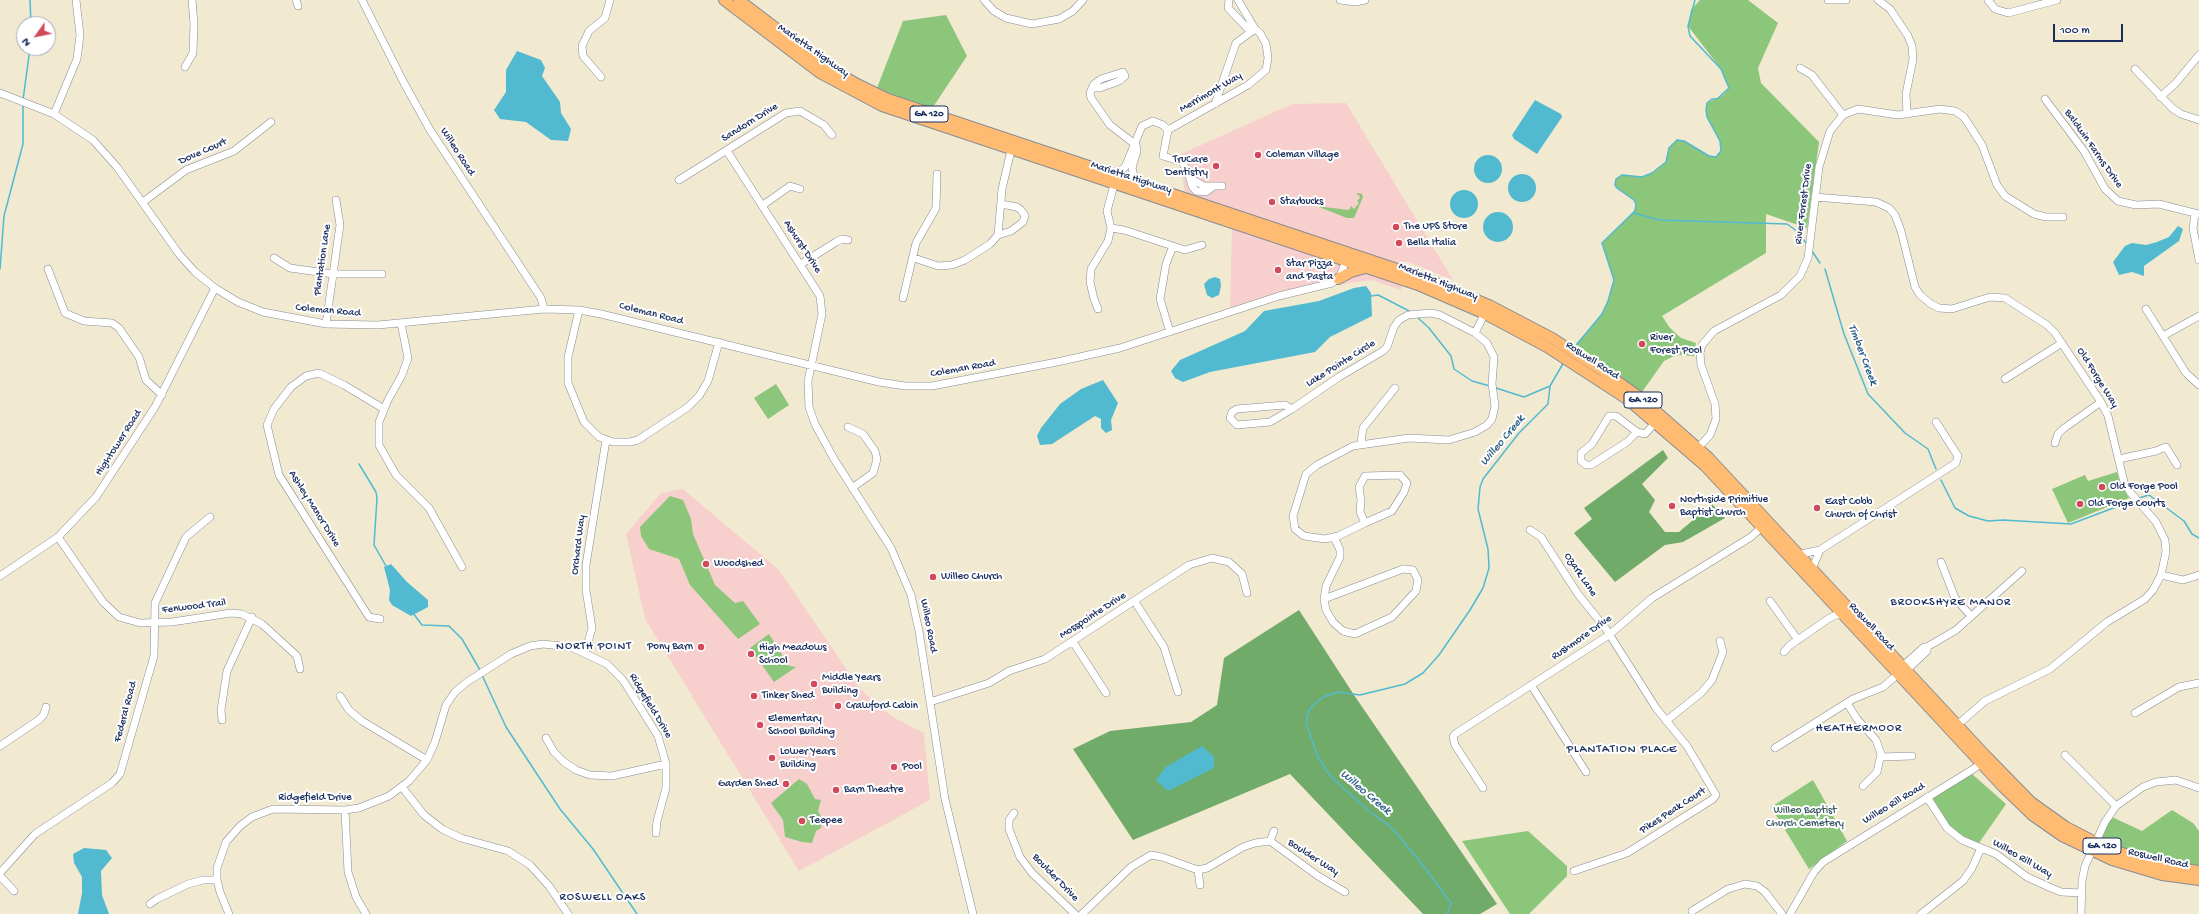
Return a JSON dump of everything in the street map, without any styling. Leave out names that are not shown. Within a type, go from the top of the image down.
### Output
[{"type":"highway","name":"Marietta Highway","points":[[724,0],[807,64],[858,95],[908,116],[1329,256],[1347,256],[1366,268],[1487,309]]},
{"type":"highway","name":"Marietta Highway","points":[[740,0],[826,66],[876,94],[915,109],[1140,183],[1347,256],[1424,278],[1487,309],[1550,343]]},
{"type":"highway","points":[[1329,256],[1338,264],[1340,276],[1366,268]]},
{"type":"highway","name":"Roswell Road","points":[[1550,343],[1641,398],[1696,451],[1766,523],[1801,554],[1902,671],[1984,760],[2012,796],[2032,814],[2062,836],[2093,847],[2146,872],[2199,880]]},
{"type":"highway","name":"Roswell Road","points":[[1578,360],[1614,390],[1696,451]]},
{"type":"highway","name":"Roswell Road","points":[[1766,523],[1812,581],[1844,615],[1902,671]]},
{"type":"highway","name":"Roswell Road","points":[[2093,847],[2155,864],[2199,871]]},
{"type":"street","points":[[54,114],[77,59],[80,35],[76,0]]},
{"type":"street","points":[[185,67],[193,53],[194,24],[192,0]]},
{"type":"street","name":"Willeo Road","points":[[362,0],[404,83],[430,130],[541,298],[544,309]]},
{"type":"street","points":[[601,77],[584,56],[582,46],[588,31],[605,18],[610,0]]},
{"type":"street","points":[[984,0],[994,11],[1006,18],[1032,24],[1059,19],[1073,10],[1083,0]]},
{"type":"street","points":[[1229,0],[1228,8],[1253,30]]},
{"type":"street","points":[[1238,0],[1253,30]]},
{"type":"street","points":[[1340,0],[1356,2],[1365,0]]},
{"type":"street","points":[[1828,0],[1846,0]]},
{"type":"street","points":[[1878,0],[1890,9],[1908,36],[1912,46],[1912,59],[1906,94],[1907,114]]},
{"type":"street","points":[[1988,0],[1995,9],[2008,13],[2057,0]]},
{"type":"street","points":[[1215,104],[1236,43],[1253,30]]},
{"type":"street","name":"Merrimont Way","points":[[1168,130],[1248,86],[1266,70],[1268,58],[1266,44],[1260,33],[1253,30]]},
{"type":"street","points":[[2160,97],[2175,84],[2199,55]]},
{"type":"street","points":[[1800,68],[1812,75],[1843,115],[1858,109],[1898,115],[1940,108],[1959,113],[1982,145],[1997,185],[2005,196],[2034,214],[2046,217],[2063,217]]},
{"type":"street","points":[[2135,69],[2160,97],[2181,114],[2199,120]]},
{"type":"street","points":[[1092,88],[1091,98],[1102,116],[1114,128],[1136,145]]},
{"type":"street","name":"Coleman Road","points":[[0,93],[54,114],[69,122],[94,140],[113,162],[143,202],[179,254],[195,272],[215,288],[238,302],[263,312],[326,324],[352,326],[401,323],[544,309],[580,310],[892,384],[932,386],[1093,355],[1170,332],[1279,296],[1332,283],[1340,276]]},
{"type":"street","name":"Baldwin Farms Drive","points":[[2045,99],[2084,151],[2105,188],[2118,200],[2136,205],[2159,204],[2197,214]]},
{"type":"street","name":"Sandorn Drive","points":[[679,180],[780,116],[793,111],[800,112],[824,125],[832,135]]},
{"type":"street","name":"River Forest Drive","points":[[1696,451],[1710,435],[1716,419],[1715,404],[1701,365],[1700,353],[1702,345],[1714,332],[1781,296],[1798,280],[1808,258],[1819,167],[1834,124],[1843,115]]},
{"type":"street","points":[[1140,183],[1132,168],[1137,151],[1136,145],[1141,129],[1149,121],[1160,123],[1168,130],[1163,156],[1182,162],[1190,178],[1192,186],[1198,192],[1206,192],[1214,186],[1222,186]]},
{"type":"street","name":"Dove Court","points":[[143,202],[186,170],[220,158],[238,149],[271,122]]},
{"type":"street","points":[[1111,174],[1124,169],[1131,150],[1136,145]]},
{"type":"street","name":"Ashurst Drive","points":[[727,150],[801,264],[817,290],[822,302],[822,320],[811,365]]},
{"type":"street","points":[[998,235],[1005,174],[1011,150]]},
{"type":"street","points":[[902,298],[919,237],[936,208],[937,174]]},
{"type":"street","points":[[1098,309],[1092,288],[1091,269],[1095,260],[1107,245],[1111,228],[1107,211],[1114,185]]},
{"type":"street","points":[[763,205],[790,186],[800,189]]},
{"type":"street","name":"Old Forge Way","points":[[1815,197],[1876,202],[1889,208],[1895,215],[1901,231],[1915,287],[1920,295],[1931,304],[1939,308],[1952,309],[1990,297],[2005,298],[2047,325],[2062,343],[2101,402],[2108,416],[2124,482],[2130,492],[2156,522],[2164,535],[2166,552],[2161,575],[2153,590],[2145,599],[2107,622],[2050,669],[1995,695],[1954,728]]},
{"type":"street","name":"Plantation Lane","points":[[326,324],[340,225],[336,200]]},
{"type":"street","points":[[914,258],[938,266],[952,265],[965,260],[990,244],[998,235],[1019,226],[1024,216],[1021,210],[1017,207],[1001,204]]},
{"type":"street","points":[[2197,214],[2193,228],[2199,260]]},
{"type":"street","points":[[1111,228],[1124,230],[1185,250],[1202,245]]},
{"type":"street","points":[[801,264],[836,242],[842,239],[848,240]]},
{"type":"street","points":[[1170,332],[1160,299],[1166,264],[1173,246]]},
{"type":"street","points":[[1340,276],[1347,256]]},
{"type":"street","points":[[274,258],[290,268],[333,274],[382,274]]},
{"type":"street","points":[[48,269],[65,313],[84,322],[112,323],[118,328],[139,357],[146,380],[162,395]]},
{"type":"street","name":"Hightower Road","points":[[0,576],[58,537],[78,518],[100,492],[143,428],[162,395],[215,288]]},
{"type":"street","points":[[1475,333],[1487,309]]},
{"type":"street","points":[[2146,309],[2189,377],[2199,385]]},
{"type":"street","points":[[580,310],[568,357],[568,383],[584,422],[594,433],[606,440],[622,443],[638,440],[688,408],[699,396],[708,381],[719,342]]},
{"type":"street","name":"Lake Pointe Circle","points":[[1292,409],[1285,405],[1237,409],[1232,412],[1230,418],[1237,425],[1265,424],[1276,420],[1339,377],[1383,352],[1387,347],[1394,327],[1399,320],[1408,315],[1426,313],[1440,315],[1475,333],[1487,343],[1494,357],[1492,384],[1495,406],[1492,419],[1487,425],[1475,432],[1449,440],[1409,438],[1361,443],[1347,448],[1311,469],[1306,474],[1296,502],[1293,516],[1295,529],[1311,538],[1325,539],[1334,537]]},
{"type":"street","points":[[2163,336],[2199,316]]},
{"type":"street","points":[[401,323],[408,358],[402,375],[384,409],[379,422],[379,445],[396,475],[429,508],[462,567]]},
{"type":"street","points":[[2005,379],[2032,364],[2062,343]]},
{"type":"street","name":"Willeo Road","points":[[811,365],[807,391],[810,412],[828,448],[891,548],[907,583],[916,613],[945,799],[973,914]]},
{"type":"street","name":"Ashley Manor Drive","points":[[380,619],[369,617],[279,475],[267,425],[268,418],[291,387],[306,376],[319,373],[344,385],[384,409]]},
{"type":"street","points":[[1361,443],[1362,428],[1395,388]]},
{"type":"street","points":[[2055,443],[2058,434],[2063,429],[2101,402]]},
{"type":"street","points":[[1637,432],[1627,442],[1591,465],[1586,465],[1581,461],[1581,453],[1592,444],[1609,416],[1616,416],[1637,432],[1645,434],[1656,422]]},
{"type":"street","points":[[1801,554],[1820,550],[1956,463],[1958,456],[1936,422]]},
{"type":"street","points":[[848,427],[863,434],[876,451],[877,459],[873,473],[852,488]]},
{"type":"street","name":"Orchard Way","points":[[585,653],[592,628],[586,590],[586,565],[606,440]]},
{"type":"street","points":[[2119,459],[2156,451],[2166,446],[2177,465]]},
{"type":"street","points":[[1324,599],[1403,569],[1412,570],[1418,580],[1416,591],[1392,617],[1355,634],[1343,631],[1333,622],[1326,610],[1324,599],[1326,586],[1340,557],[1340,550],[1334,537],[1392,511],[1404,492],[1407,483],[1400,475],[1365,476],[1359,487],[1361,500],[1360,512],[1365,523]]},
{"type":"street","name":"Federal Road","points":[[0,873],[35,834],[112,783],[120,774],[154,656],[155,603],[182,544],[192,531],[210,517]]},
{"type":"street","name":"Rushmore Drive","points":[[1483,788],[1455,745],[1453,737],[1458,732],[1609,635],[1652,598],[1751,536],[1766,523]]},
{"type":"street","name":"Ozark Lane","points":[[1530,530],[1541,537],[1578,594],[1609,635]]},
{"type":"street","name":"Fenwood Trail","points":[[58,537],[110,610],[130,621],[154,623],[186,621],[231,613],[252,617]]},
{"type":"street","points":[[1813,567],[1820,550]]},
{"type":"street","name":"Mosspointe Drive","points":[[930,702],[989,683],[1009,671],[1046,659],[1135,602],[1189,565],[1212,558],[1229,562],[1242,574],[1247,593]]},
{"type":"street","points":[[1941,562],[1955,598],[1971,616]]},
{"type":"street","points":[[1775,748],[1847,703],[1878,690],[1902,671],[1905,664],[1924,647],[1927,647],[1953,632],[2022,571]]},
{"type":"street","points":[[2161,575],[2183,580],[2199,575]]},
{"type":"street","points":[[1812,581],[1821,596],[1831,608],[1828,619]]},
{"type":"street","points":[[1770,601],[1798,640]]},
{"type":"street","points":[[1135,602],[1164,647],[1178,692]]},
{"type":"street","points":[[1784,652],[1789,646],[1828,619],[1836,615],[1844,615]]},
{"type":"street","points":[[222,720],[221,710],[227,671],[252,617],[297,656],[300,669]]},
{"type":"street","name":"Pikes Peak Court","points":[[1574,871],[1627,853],[1713,799],[1716,795],[1687,746],[1666,721],[1609,635]]},
{"type":"street","points":[[1666,721],[1701,693],[1712,680],[1723,652],[1720,641]]},
{"type":"street","points":[[1072,642],[1106,694]]},
{"type":"street","name":"Ridgefield Drive","points":[[229,914],[222,900],[217,880],[219,858],[226,842],[240,826],[252,817],[267,810],[282,808],[345,810],[374,803],[402,787],[427,760],[435,742],[446,705],[455,692],[467,682],[511,654],[530,646],[558,645],[585,653],[607,664],[623,680],[658,736],[666,764],[666,788],[657,821],[656,833]]},
{"type":"street","points":[[2134,713],[2179,687],[2199,683]]},
{"type":"street","points":[[1531,685],[1586,772]]},
{"type":"street","points":[[340,696],[349,710],[362,721],[427,760]]},
{"type":"street","points":[[1847,703],[1857,719],[1876,740],[1881,757],[1877,772],[1863,786]]},
{"type":"street","points":[[0,746],[40,719],[44,714],[46,707]]},
{"type":"street","points":[[546,738],[554,752],[564,762],[576,770],[590,775],[612,776],[666,764]]},
{"type":"street","points":[[2065,755],[2116,806]]},
{"type":"street","points":[[1881,757],[1912,756]]},
{"type":"street","name":"Willeo Rill Road","points":[[1790,914],[1814,872],[1822,862],[1984,760]]},
{"type":"street","points":[[2081,914],[2083,874],[2093,847],[2105,822],[2116,806],[2144,787],[2156,782],[2176,780],[2199,788]]},
{"type":"street","points":[[402,787],[424,815],[442,829],[461,838],[508,852],[526,863],[549,886],[568,914]]},
{"type":"street","name":"Willeo Rill Way","points":[[1927,797],[1950,831],[1962,840],[1996,854],[2027,877],[2060,892],[2082,893]]},
{"type":"street","points":[[345,810],[348,872],[356,897],[366,914]]},
{"type":"street","name":"Boulder Drive","points":[[1014,813],[1009,820],[1008,829],[1020,857],[1032,873],[1075,914]]},
{"type":"street","name":"Boulder Way","points":[[1270,841],[1274,831]]},
{"type":"street","name":"Boulder Way","points":[[1198,870],[1207,868],[1243,847],[1255,843],[1270,841],[1318,876],[1345,892]]},
{"type":"street","points":[[1921,914],[1963,881],[1972,868],[1981,848]]},
{"type":"street","points":[[1082,914],[1131,867],[1151,855],[1162,857],[1198,870],[1200,885]]},
{"type":"street","points":[[0,876],[14,891]]},
{"type":"street","points":[[150,904],[188,884],[203,880],[217,880]]},
{"type":"street","points":[[1692,911],[1728,889],[1745,884],[1757,886],[1765,892],[1782,914]]},
{"type":"shaded area","points":[[1346,103],[1453,280],[1406,261],[1401,290],[1372,280],[1293,291],[1230,313],[1232,227],[1188,211],[1179,155],[1292,104]]},
{"type":"shaded area","name":"High Meadows School","points":[[683,489],[779,570],[860,689],[891,716],[924,733],[930,800],[799,871],[645,619],[626,534],[661,493]]},
{"type":"green space","points":[[1700,0],[1748,0],[1778,23],[1758,68],[1761,83],[1819,142],[1807,228],[1766,214],[1766,253],[1662,316],[1670,328],[1681,338],[1696,343],[1694,356],[1676,355],[1664,361],[1642,392],[1576,344],[1602,314],[1608,301],[1614,280],[1602,243],[1635,210],[1636,204],[1634,200],[1617,188],[1615,185],[1616,179],[1622,175],[1642,177],[1652,173],[1666,162],[1669,148],[1677,140],[1684,141],[1709,156],[1716,157],[1721,151],[1720,141],[1707,117],[1706,110],[1707,103],[1723,95],[1729,88],[1721,69],[1688,26],[1691,10]]},
{"type":"green space","points":[[946,15],[967,56],[931,110],[877,88],[903,21]]},
{"type":"green space","points":[[1356,194],[1362,194],[1363,197],[1354,218],[1347,218],[1319,207],[1321,204],[1324,207],[1349,210],[1351,206],[1354,209],[1359,203],[1357,201],[1360,198],[1359,195]]},
{"type":"green space","points":[[776,384],[789,405],[768,419],[754,398]]},
{"type":"green space","points":[[1663,450],[1668,458],[1642,484],[1655,500],[1649,512],[1665,532],[1679,532],[1712,504],[1725,518],[1683,542],[1665,545],[1615,582],[1574,533],[1592,519],[1584,508]]},
{"type":"green space","points":[[2117,472],[2120,483],[2129,498],[2068,523],[2052,489],[2085,475],[2088,481]]},
{"type":"green space","points":[[670,496],[683,500],[691,519],[693,534],[715,585],[735,603],[743,601],[760,624],[738,639],[690,585],[679,559],[649,549],[641,536],[640,527]]},
{"type":"green space","points":[[1299,610],[1354,695],[1497,904],[1480,914],[1423,914],[1290,774],[1133,840],[1073,749],[1110,731],[1191,722],[1217,705],[1224,658]]},
{"type":"green space","points":[[769,634],[789,666],[796,667],[774,682],[750,648]]},
{"type":"green space","points":[[1972,774],[2006,804],[1979,843],[1961,835],[1949,825],[1933,799],[1936,795]]},
{"type":"green space","points":[[799,779],[807,784],[815,799],[821,800],[818,811],[822,818],[821,828],[816,831],[812,843],[785,837],[783,820],[771,803]]},
{"type":"green space","name":"Willeo Baptist Church Cemetery","points":[[1813,780],[1847,841],[1809,869],[1771,807]]},
{"type":"green space","points":[[2172,810],[2193,823],[2199,831],[2199,866],[2158,860],[2126,849],[2103,838],[2103,833],[2112,817],[2142,831]]},
{"type":"green space","points":[[1528,831],[1567,866],[1567,876],[1529,914],[1510,914],[1462,841]]},
{"type":"water","points":[[517,51],[541,60],[545,68],[542,76],[560,102],[561,113],[571,129],[568,141],[551,140],[526,122],[500,119],[494,110],[506,92],[506,70]]},
{"type":"water","points":[[1535,100],[1561,114],[1562,117],[1537,154],[1514,139],[1512,135]]},
{"type":"water","points":[[1488,155],[1498,159],[1502,169],[1498,179],[1488,183],[1478,179],[1474,169],[1478,159]]},
{"type":"water","points":[[1522,174],[1532,178],[1536,188],[1532,198],[1522,202],[1512,198],[1508,188],[1512,178]]},
{"type":"water","points":[[1464,190],[1474,194],[1478,204],[1474,214],[1464,218],[1454,214],[1450,204],[1454,194]]},
{"type":"water","points":[[1498,212],[1508,217],[1513,227],[1508,237],[1498,242],[1488,237],[1483,227],[1488,217]]},
{"type":"water","points":[[2178,226],[2183,229],[2179,241],[2144,266],[2144,276],[2132,272],[2119,275],[2113,262],[2125,246],[2132,243],[2146,245],[2157,242],[2169,237]]},
{"type":"water","points":[[1215,277],[1220,279],[1221,286],[1219,295],[1212,298],[1207,295],[1204,284],[1209,279]]},
{"type":"water","points":[[1366,286],[1371,293],[1372,316],[1330,337],[1315,352],[1210,372],[1183,382],[1175,378],[1171,371],[1180,360],[1245,331],[1264,311],[1319,301],[1354,288]]},
{"type":"water","points":[[1103,380],[1118,403],[1111,420],[1112,430],[1106,433],[1101,428],[1101,419],[1095,416],[1052,444],[1040,445],[1037,436],[1041,428],[1060,404],[1081,389]]},
{"type":"water","points":[[391,564],[407,582],[428,600],[428,607],[411,616],[392,605],[389,600],[390,590],[384,567]]},
{"type":"water","points":[[1202,746],[1214,757],[1214,768],[1168,791],[1156,780],[1166,767]]},
{"type":"water","points":[[84,848],[106,850],[112,858],[101,871],[102,895],[109,914],[78,914],[82,893],[82,877],[74,863],[73,854]]},
{"type":"waterway","points":[[30,0],[31,16]]},
{"type":"waterway","name":"Willeo Creek","points":[[1574,348],[1602,314],[1608,301],[1614,280],[1602,243],[1635,211],[1636,204],[1634,200],[1617,188],[1615,185],[1616,179],[1622,175],[1642,177],[1652,173],[1666,162],[1669,148],[1677,140],[1684,141],[1709,156],[1716,157],[1721,151],[1720,141],[1707,117],[1706,110],[1707,103],[1712,99],[1717,99],[1729,88],[1721,69],[1690,36],[1688,26],[1695,0]]},
{"type":"waterway","points":[[23,100],[29,56]]},
{"type":"waterway","points":[[0,269],[4,216],[23,144],[23,104]]},
{"type":"waterway","name":"Timber Creek","points":[[1634,213],[1659,220],[1787,224],[1798,232],[1806,243]]},
{"type":"waterway","name":"Timber Creek","points":[[1812,251],[1820,263]]},
{"type":"waterway","name":"Timber Creek","points":[[1825,269],[1844,334],[1868,394],[1905,433],[1928,449],[1936,469]]},
{"type":"waterway","points":[[1371,296],[1378,295],[1411,312]]},
{"type":"waterway","points":[[1417,317],[1429,328],[1451,356],[1454,369],[1472,381],[1490,386]]},
{"type":"waterway","name":"Willeo Creek","points":[[1447,914],[1451,903],[1418,859],[1390,826],[1371,813],[1330,776],[1318,757],[1306,724],[1308,713],[1313,705],[1323,697],[1338,692],[1360,695],[1405,684],[1423,673],[1439,655],[1470,610],[1483,588],[1489,568],[1488,549],[1478,509],[1480,487],[1483,479],[1519,433],[1548,404],[1550,386],[1564,362]]},
{"type":"waterway","points":[[1496,388],[1524,397],[1550,386]]},
{"type":"waterway","points":[[359,464],[376,492],[377,498],[374,545],[386,566]]},
{"type":"waterway","name":"Timber Creek","points":[[1941,480],[1955,508],[1969,516],[1988,521],[2003,520],[2071,524],[2132,501]]},
{"type":"waterway","name":"Timber Creek","points":[[2139,498],[2149,495],[2184,521],[2192,534],[2199,538]]},
{"type":"waterway","points":[[413,613],[422,625],[449,626],[462,639],[480,670]]},
{"type":"waterway","points":[[482,675],[506,727],[560,809],[593,849],[637,914]]},
{"type":"place","name":"Coleman Village","points":[[1258,155]]},
{"type":"place","name":"TruCare Dentistry","points":[[1216,166]]},
{"type":"place","name":"Starbucks","points":[[1272,202]]},
{"type":"place","name":"The UPS Store","points":[[1396,227]]},
{"type":"place","name":"Bella Italia","points":[[1399,243]]},
{"type":"place","name":"Star Pizza and Pasta","points":[[1278,270]]},
{"type":"place","name":"River Forest Pool","points":[[1642,344]]},
{"type":"place","name":"Old Forge Pool","points":[[2102,487]]},
{"type":"place","name":"Old Forge Courts","points":[[2080,504]]},
{"type":"place","name":"Northside Primitive Baptist Church","points":[[1672,506]]},
{"type":"place","name":"East Cobb Church of Christ","points":[[1817,508]]},
{"type":"place","name":"Woodshed","points":[[706,564]]},
{"type":"place","name":"Willeo Church","points":[[933,577]]},
{"type":"place","name":"Pony Barn","points":[[701,647]]},
{"type":"place","name":"High Meadows School","points":[[751,654]]},
{"type":"place","name":"Middle Years Building","points":[[814,684]]},
{"type":"place","name":"Tinker Shed","points":[[754,696]]},
{"type":"place","name":"Crawford Cabin","points":[[838,706]]},
{"type":"place","name":"Elementary School Building","points":[[760,725]]},
{"type":"place","name":"Lower Years Building","points":[[772,758]]},
{"type":"place","name":"Pool","points":[[894,767]]},
{"type":"place","name":"Garden Shed","points":[[786,784]]},
{"type":"place","name":"Barn Theatre","points":[[836,790]]},
{"type":"place","name":"Teepee","points":[[802,821]]},
{"type":"district","name":"BROOKSHYRE MANOR","points":[[1951,603]]},
{"type":"district","name":"NORTH POINT","points":[[594,647]]},
{"type":"district","name":"HEATHERMOOR","points":[[1859,729]]},
{"type":"district","name":"PLANTATION PLACE","points":[[1622,750]]},
{"type":"district","name":"ROSWELL OAKS","points":[[603,898]]}]
